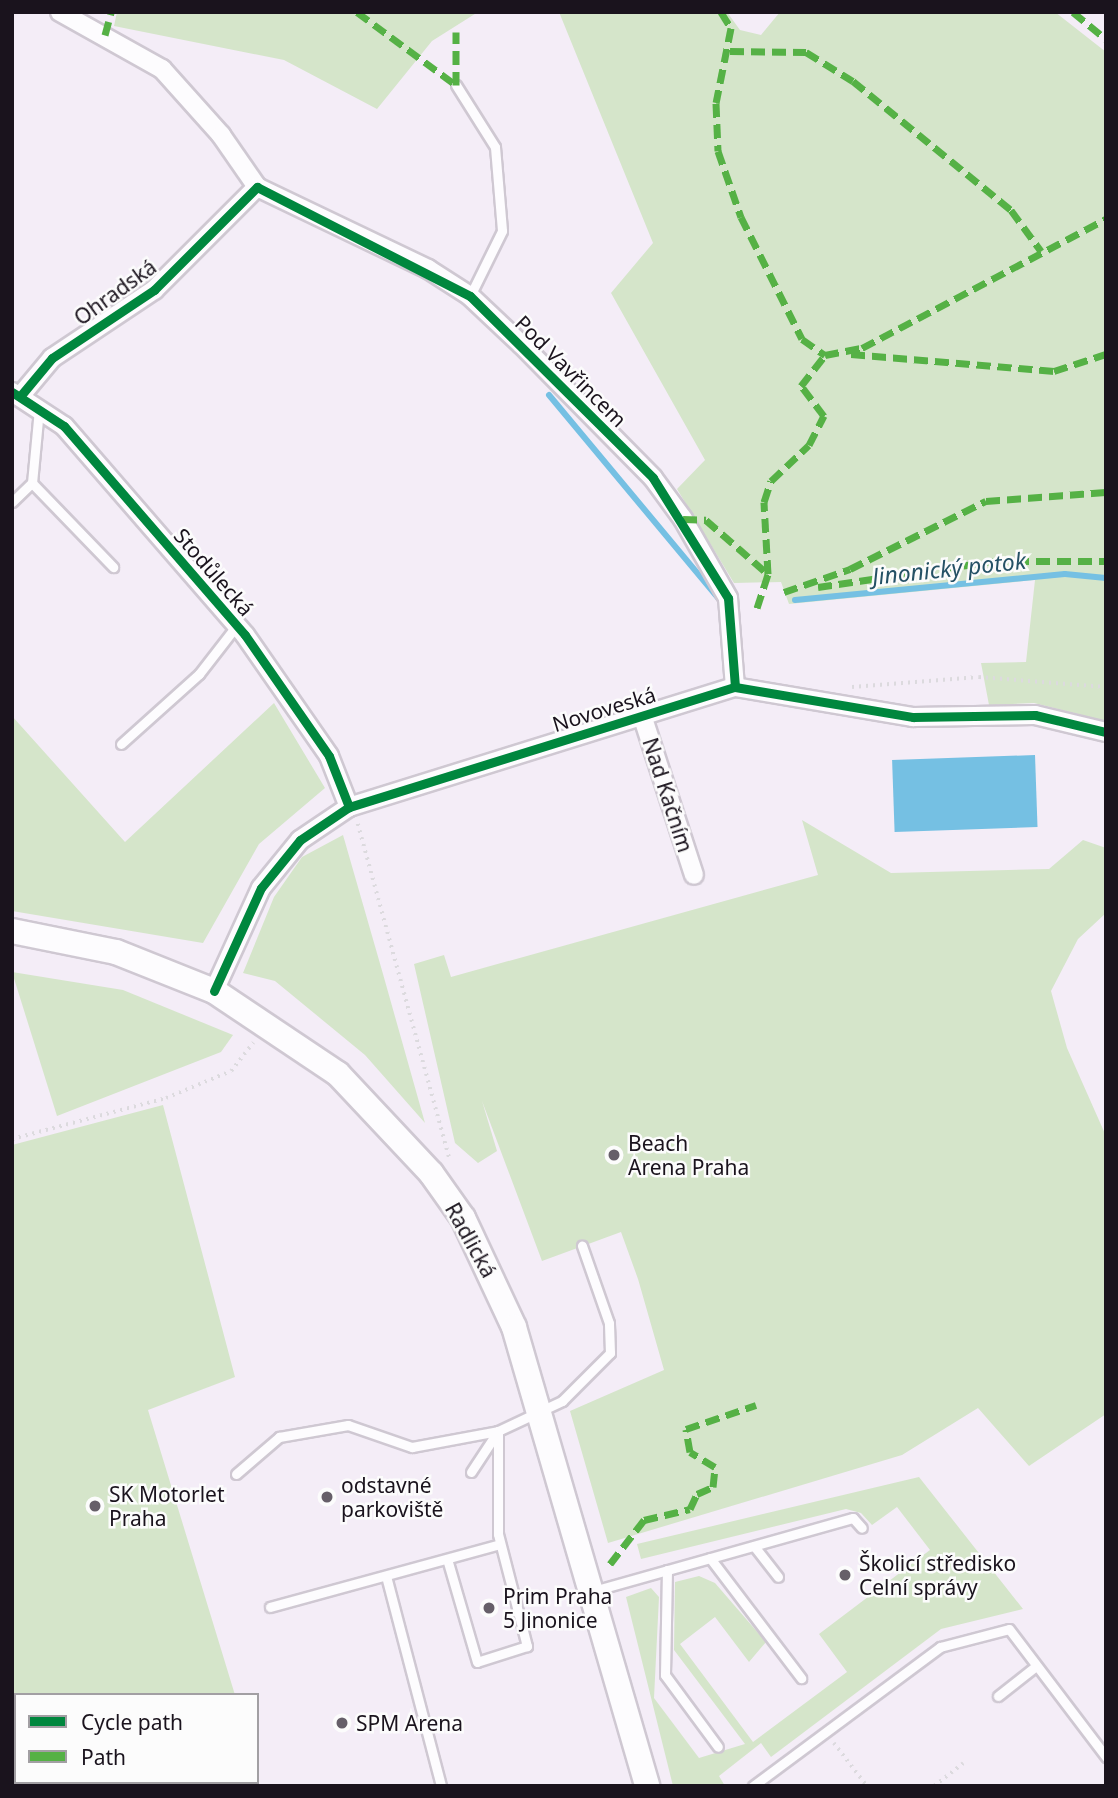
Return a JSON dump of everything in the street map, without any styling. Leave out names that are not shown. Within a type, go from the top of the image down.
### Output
[{"type":"main road","name":"Radlická","points":[[12,931],[116,952],[214,991],[338,1073],[431,1173],[491,1271],[542,1412],[647,1786]]},
{"type":"street","name":"Pod Vavřincem","points":[[60,12],[162,69],[206,116],[257,187],[470,296],[653,478],[683,519],[728,598],[735,687]]},
{"type":"street","name":"Ohradská","points":[[17,393],[52,358],[154,290],[257,187]]},
{"type":"street","name":"Stodůlecká","points":[[17,393],[64,426],[237,625],[329,756],[349,807]]},
{"type":"street","name":"Novoveská","points":[[214,991],[261,888],[300,840],[349,807],[735,687],[913,717],[1035,715],[1106,732]]},
{"type":"street","name":"Nad Kačním","points":[[642,715],[694,875]]},
{"type":"lane","points":[[456,85],[495,147],[502,231],[470,296]]},
{"type":"lane","points":[[12,502],[32,483],[39,407]]},
{"type":"lane","points":[[32,483],[113,567]]},
{"type":"lane","points":[[121,744],[199,674],[237,625]]},
{"type":"lane","points":[[236,1474],[279,1437],[348,1425],[412,1447],[498,1431],[542,1412],[594,1375],[610,1353],[609,1323],[582,1246]]},
{"type":"lane","points":[[471,1472],[498,1431]]},
{"type":"lane","points":[[447,1559],[477,1662],[527,1646],[500,1544],[498,1431]]},
{"type":"lane","points":[[592,1591],[853,1518],[862,1528]]},
{"type":"lane","points":[[270,1607],[500,1544]]},
{"type":"lane","points":[[754,1546],[778,1577]]},
{"type":"lane","points":[[710,1558],[801,1678]]},
{"type":"lane","points":[[667,1570],[666,1675],[718,1747]]},
{"type":"lane","points":[[386,1576],[441,1786]]},
{"type":"lane","points":[[753,1786],[940,1647],[1009,1629],[1106,1757]]},
{"type":"lane","points":[[998,1696],[1036,1666]]},
{"type":"path","points":[[845,688],[979,677],[1106,687]]},
{"type":"path","points":[[349,807],[368,845],[451,1162]]},
{"type":"path","points":[[12,1139],[166,1098],[231,1071],[254,1042]]},
{"type":"path","points":[[833,1741],[867,1786]]},
{"type":"path","points":[[934,1786],[962,1763]]},
{"type":"green space","points":[[117,12],[478,12],[432,41],[377,109],[284,60],[114,26]]},
{"type":"green space","points":[[559,12],[727,12],[740,30],[761,35],[780,12],[1055,12],[1106,52],[1106,721],[1034,703],[989,705],[981,663],[1026,662],[1035,580],[789,604],[781,582],[734,583],[677,489],[705,460],[611,293],[653,243]]},
{"type":"green space","points":[[274,703],[325,788],[259,844],[203,943],[12,911],[12,716],[125,842]]},
{"type":"green space","points":[[802,820],[891,873],[1049,869],[1083,840],[1106,848],[1106,913],[1078,939],[1051,991],[1067,1048],[1106,1136],[1106,1414],[1029,1466],[978,1408],[902,1455],[608,1543],[570,1411],[664,1370],[638,1279],[621,1232],[542,1261],[482,1101],[497,1151],[478,1163],[455,1143],[414,964],[444,955],[451,977],[818,875]]},
{"type":"green space","points":[[343,835],[425,1123],[365,1055],[275,981],[243,973],[274,897],[302,857]]},
{"type":"green space","points":[[12,972],[123,990],[233,1035],[221,1052],[57,1116]]},
{"type":"green space","name":"SK Motorlet Praha","points":[[163,1105],[235,1377],[148,1410],[234,1693],[14,1693],[14,1784],[128,1784],[12,1786],[12,1145]]},
{"type":"green space","points":[[919,1477],[1023,1609],[941,1629],[771,1757],[761,1743],[719,1776],[725,1786],[673,1786],[626,1597],[651,1588],[659,1597],[654,1698],[699,1758],[745,1744],[674,1650],[675,1582],[699,1576],[715,1583],[766,1642],[749,1662],[715,1617],[680,1644],[753,1742],[847,1672],[819,1634],[930,1550],[897,1507],[872,1525],[861,1513],[846,1509],[641,1559],[637,1544]]},
{"type":"water","points":[[1035,755],[1038,827],[895,832],[892,760]]},
{"type":"waterway","name":"Jinonický potok","points":[[549,395],[718,598]]},
{"type":"waterway","name":"Jinonický potok","points":[[795,600],[1065,574],[1106,578]]},
{"type":"marked path","points":[[105,35],[111,12]]},
{"type":"marked path","points":[[357,12],[456,85],[456,32]]},
{"type":"marked path","points":[[721,12],[731,28],[716,103],[718,151],[741,217],[802,339],[825,355],[862,348],[1106,219]]},
{"type":"marked path","points":[[1073,12],[1106,39]]},
{"type":"marked path","points":[[730,51],[806,52],[853,81],[1011,210],[1041,251]]},
{"type":"marked path","points":[[851,354],[1054,371],[1106,354]]},
{"type":"marked path","points":[[757,608],[768,574],[764,502],[771,481],[809,445],[824,416],[801,386],[825,355]]},
{"type":"marked path","points":[[784,592],[850,569],[986,501],[1106,492]]},
{"type":"marked path","points":[[683,519],[706,520],[768,574]]},
{"type":"marked path","points":[[818,587],[994,561],[1106,561]]},
{"type":"marked path","points":[[610,1564],[644,1520],[690,1509],[697,1494],[713,1487],[715,1467],[690,1452],[686,1429],[756,1405]]},
{"type":"cycle path","points":[[22,394],[52,358],[154,290],[257,187],[470,296],[653,478],[728,598],[735,687]]},
{"type":"cycle path","points":[[12,392],[64,426],[245,635],[329,756],[349,807]]},
{"type":"cycle path","points":[[214,991],[261,888],[300,840],[349,807],[735,687],[913,717],[1035,715],[1106,732]]},
{"type":"place","name":"Beach Arena Praha","points":[[614,1155]]},
{"type":"place","name":"odstavné parkoviště","points":[[327,1497]]},
{"type":"place","name":"SK Motorlet Praha","points":[[95,1506]]},
{"type":"place","name":"Školicí středisko Celní správy","points":[[845,1575]]},
{"type":"place","name":"Prim Praha 5 Jinonice","points":[[489,1608]]},
{"type":"place","name":"SPM Arena","points":[[342,1723]]}]
